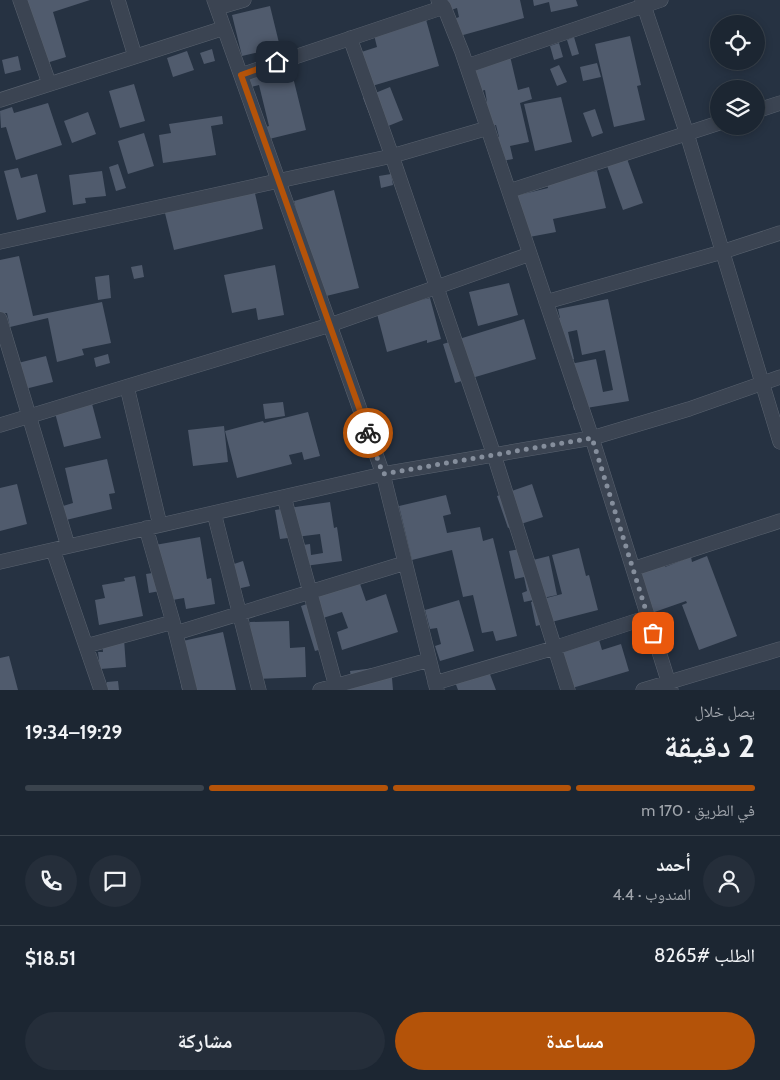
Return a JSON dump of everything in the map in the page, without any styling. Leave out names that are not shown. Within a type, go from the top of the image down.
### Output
[{"type":"street","points":[[20,0],[49,83]]},
{"type":"street","points":[[118,0],[135,56]]},
{"type":"street","points":[[244,0],[216,4],[383,474],[436,687],[648,617]]},
{"type":"street","points":[[467,66],[643,3],[661,0]]},
{"type":"street","points":[[241,75],[350,38],[441,3],[467,66],[592,438],[670,686]]},
{"type":"street","points":[[643,3],[687,134],[780,442]]},
{"type":"street","points":[[0,100],[224,28]]},
{"type":"street","points":[[350,38],[494,455],[568,690]]},
{"type":"street","points":[[765,108],[780,103]]},
{"type":"street","points":[[509,191],[710,126]]},
{"type":"street","points":[[0,242],[392,156],[488,128]]},
{"type":"street","points":[[546,302],[722,252],[780,233]]},
{"type":"street","points":[[0,425],[330,325],[530,254]]},
{"type":"street","points":[[0,319],[68,546]]},
{"type":"street","points":[[0,562],[383,474],[592,438],[689,408],[780,376]]},
{"type":"street","points":[[127,387],[160,525]]},
{"type":"street","points":[[284,497],[336,688]]},
{"type":"street","points":[[214,513],[259,690]]},
{"type":"street","points":[[633,569],[780,521]]},
{"type":"street","points":[[146,528],[190,690]]},
{"type":"street","points":[[54,550],[100,690]]},
{"type":"street","points":[[86,646],[239,614],[405,563]]},
{"type":"street","points":[[643,690],[670,686],[780,648]]},
{"type":"street","points":[[320,690],[336,688],[429,660]]},
{"type":"building","points":[[21,0],[90,0],[53,12],[66,57],[40,65]]},
{"type":"building","points":[[445,0],[520,0],[524,18],[456,37],[452,20],[459,17],[457,8],[448,11]]},
{"type":"building","points":[[533,0],[576,0],[578,6],[551,12],[549,2],[534,6]]},
{"type":"building","points":[[270,6],[280,47],[242,56],[232,15]]},
{"type":"building","points":[[425,16],[439,66],[362,89],[352,55],[377,47],[373,31]]},
{"type":"building","points":[[630,36],[641,85],[637,86],[645,120],[614,127],[595,44]]},
{"type":"building","points":[[574,37],[579,54],[572,56],[567,40]]},
{"type":"building","points":[[559,43],[563,57],[554,60],[550,46]]},
{"type":"building","points":[[212,49],[215,61],[204,64],[200,53]]},
{"type":"building","points":[[187,51],[194,70],[173,77],[167,58]]},
{"type":"building","points":[[18,56],[21,70],[5,74],[2,60]]},
{"type":"building","points":[[510,56],[518,90],[529,87],[532,99],[520,103],[529,142],[510,146],[513,159],[497,162],[492,139],[499,137],[496,125],[485,128],[480,104],[487,102],[485,90],[474,93],[467,66]]},
{"type":"building","points":[[289,61],[306,130],[265,140],[262,128],[269,126],[259,85],[247,88],[244,72]]},
{"type":"building","points":[[597,63],[601,77],[583,81],[580,67]]},
{"type":"building","points":[[559,65],[567,82],[557,86],[550,69]]},
{"type":"building","points":[[134,84],[145,121],[120,128],[109,91]]},
{"type":"building","points":[[390,87],[403,120],[376,131],[363,98]]},
{"type":"building","points":[[561,97],[572,142],[535,151],[524,104]]},
{"type":"building","points":[[48,103],[62,145],[16,160],[6,127],[1,128],[0,111],[12,107],[14,113]]},
{"type":"building","points":[[595,109],[603,133],[592,137],[583,113]]},
{"type":"building","points":[[88,112],[96,134],[72,143],[64,121]]},
{"type":"building","points":[[222,116],[223,124],[211,126],[216,155],[163,163],[159,135],[171,133],[169,124]]},
{"type":"building","points":[[144,133],[154,166],[128,174],[118,141]]},
{"type":"building","points":[[626,156],[643,203],[623,210],[606,163]]},
{"type":"building","points":[[118,164],[126,188],[116,191],[109,167]]},
{"type":"building","points":[[18,168],[21,178],[37,174],[46,212],[17,220],[4,171]]},
{"type":"building","points":[[102,171],[106,196],[85,198],[86,203],[73,205],[69,175]]},
{"type":"building","points":[[597,171],[606,208],[553,219],[556,232],[524,238],[515,196],[548,188],[546,180]]},
{"type":"building","points":[[391,174],[393,185],[381,188],[379,176]]},
{"type":"building","points":[[254,189],[263,229],[174,250],[164,209]]},
{"type":"building","points":[[334,190],[359,288],[318,298],[294,201]]},
{"type":"building","points":[[19,256],[33,316],[102,302],[111,343],[82,349],[84,355],[57,362],[48,318],[10,327],[7,313],[0,314],[0,260]]},
{"type":"building","points":[[142,265],[144,277],[134,279],[131,267]]},
{"type":"building","points":[[275,265],[284,315],[258,320],[256,308],[232,313],[224,275]]},
{"type":"building","points":[[109,275],[111,298],[98,300],[95,277]]},
{"type":"building","points":[[509,283],[518,315],[478,326],[469,292]]},
{"type":"building","points":[[430,298],[441,339],[427,343],[427,340],[387,352],[376,310]]},
{"type":"building","points":[[608,299],[629,401],[574,410],[565,365],[596,359],[603,392],[613,390],[605,350],[582,355],[577,330],[568,332],[574,359],[561,362],[552,320],[560,318],[558,309]]},
{"type":"building","points":[[524,319],[536,359],[455,383],[443,344]]},
{"type":"building","points":[[108,354],[110,363],[96,367],[94,358]]},
{"type":"building","points":[[46,356],[53,382],[21,390],[14,364]]},
{"type":"building","points":[[91,400],[101,438],[64,447],[54,409]]},
{"type":"building","points":[[283,402],[285,416],[265,419],[263,404]]},
{"type":"building","points":[[308,412],[320,456],[304,460],[302,452],[289,455],[292,464],[237,478],[225,431]]},
{"type":"building","points":[[224,426],[228,462],[193,466],[188,430]]},
{"type":"building","points":[[107,459],[115,493],[109,494],[112,509],[66,520],[63,506],[73,503],[65,468]]},
{"type":"building","points":[[17,484],[27,524],[0,531],[0,488]]},
{"type":"building","points":[[532,484],[543,517],[508,528],[497,496]]},
{"type":"building","points":[[446,495],[451,514],[443,516],[447,533],[480,527],[483,541],[493,538],[517,636],[496,641],[493,631],[482,633],[473,595],[463,597],[452,550],[412,560],[399,506]]},
{"type":"building","points":[[330,502],[334,528],[337,527],[342,561],[305,566],[296,546],[310,544],[311,555],[323,553],[320,534],[280,539],[275,510]]},
{"type":"building","points":[[200,537],[207,579],[211,578],[215,604],[186,609],[184,598],[161,602],[160,591],[149,593],[146,574],[159,572],[155,545]]},
{"type":"building","points":[[530,547],[533,560],[549,556],[557,595],[524,602],[522,593],[527,591],[524,577],[515,579],[509,551]]},
{"type":"building","points":[[579,548],[586,576],[589,575],[598,610],[536,626],[531,602],[562,594],[552,555]]},
{"type":"building","points":[[707,556],[737,636],[699,650],[682,605],[687,603],[686,601],[646,615],[627,570],[661,557],[665,567],[691,557],[692,562]]},
{"type":"building","points":[[243,561],[250,586],[237,589],[231,565]]},
{"type":"building","points":[[135,576],[143,616],[99,625],[95,600],[105,598],[102,585],[125,581],[124,578]]},
{"type":"building","points":[[358,578],[366,601],[386,594],[398,632],[342,650],[337,632],[348,628],[342,612],[323,618],[332,646],[315,651],[301,606],[313,602],[310,594]]},
{"type":"building","points":[[459,600],[474,651],[440,661],[435,646],[441,644],[437,628],[430,629],[425,610]]},
{"type":"building","points":[[289,621],[290,648],[305,647],[306,677],[256,679],[251,655],[250,622]]},
{"type":"building","points":[[223,632],[236,690],[182,690],[174,643]]},
{"type":"building","points":[[597,633],[602,650],[621,644],[629,671],[569,689],[557,645]]},
{"type":"building","points":[[124,639],[126,667],[100,669],[98,652],[103,652],[102,640]]},
{"type":"building","points":[[9,656],[18,690],[0,690],[0,658]]},
{"type":"building","points":[[391,666],[393,690],[335,690],[352,683],[350,671]]},
{"type":"building","points":[[488,669],[496,690],[458,690],[455,682]]},
{"type":"building","points":[[118,681],[119,690],[107,690],[107,682]]},
{"type":"way so far","points":[[368,433],[383,474],[592,438],[653,633]]},
{"type":"route","points":[[277,62],[241,75],[368,433]]}]
